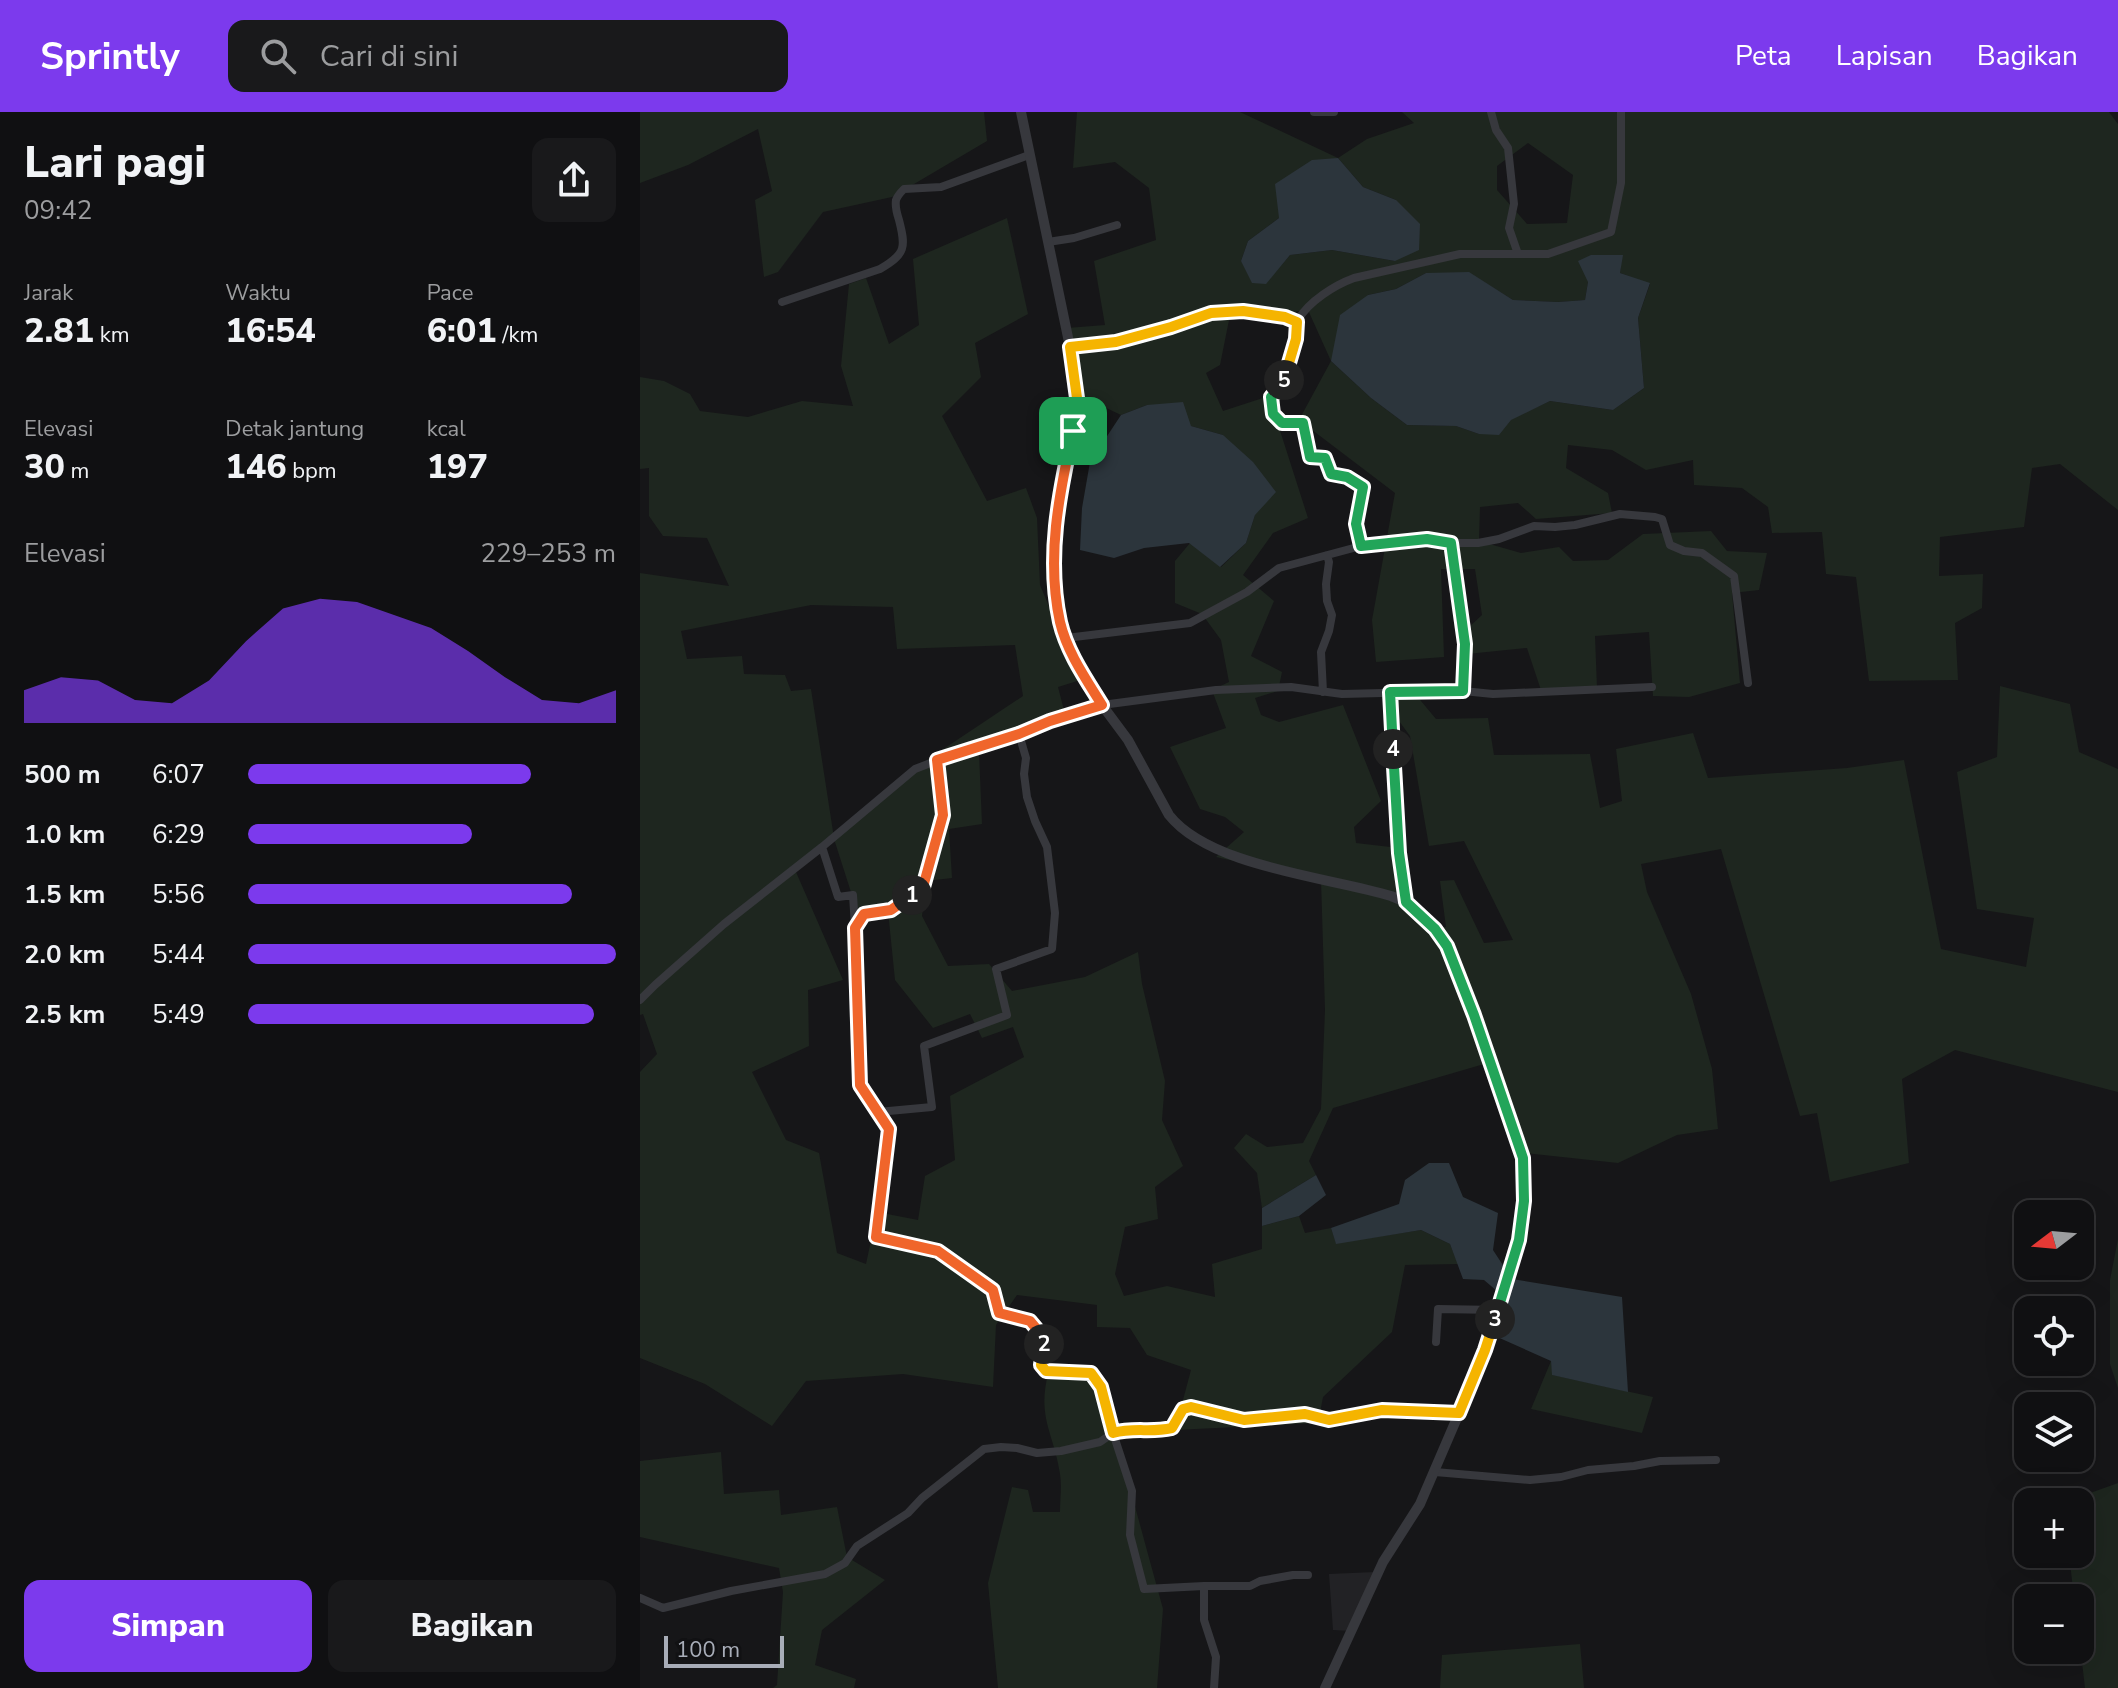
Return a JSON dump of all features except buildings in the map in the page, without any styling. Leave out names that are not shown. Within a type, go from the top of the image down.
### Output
[{"type":"street","points":[[1021,112],[1070,347],[1077,398],[1057,503],[1054,565],[1060,623],[1076,661],[1102,705],[1128,740],[1169,815],[1190,835],[1214,849],[1248,861],[1375,891],[1406,902],[1435,929],[1447,946],[1474,1015],[1523,1158],[1524,1201],[1519,1240],[1485,1350],[1420,1504],[1383,1562],[1325,1688]]},
{"type":"street","points":[[1314,112],[1334,112]]},
{"type":"street","points":[[1491,112],[1496,130],[1508,148],[1514,204],[1509,228],[1518,254]]},
{"type":"street","points":[[1361,546],[1356,524],[1363,487],[1347,477],[1331,474],[1325,458],[1310,457],[1303,423],[1282,423],[1273,414],[1271,397],[1281,387],[1288,372],[1297,322],[1313,303],[1340,283],[1354,278],[1460,254],[1548,254],[1611,232],[1621,183],[1621,112]]},
{"type":"street","points":[[782,302],[880,269],[894,261],[903,251],[904,239],[896,198],[904,189],[941,187],[1029,155]]},
{"type":"street","points":[[1048,242],[1117,225]]},
{"type":"street","points":[[1070,347],[1116,342],[1211,313],[1243,311],[1285,317],[1297,322]]},
{"type":"street","points":[[1066,638],[1190,623],[1247,592],[1279,568],[1361,546],[1427,539],[1478,543],[1534,526],[1575,525],[1620,514],[1662,519],[1670,545],[1684,551],[1702,553],[1734,576],[1748,683]]},
{"type":"street","points":[[1451,543],[1465,644],[1463,691]]},
{"type":"street","points":[[1323,692],[1321,652],[1332,615],[1327,601],[1327,555]]},
{"type":"street","points":[[640,1000],[724,924],[915,769],[1050,721],[1102,705],[1216,690],[1291,687],[1342,694],[1463,691],[1493,694],[1652,687]]},
{"type":"street","points":[[1390,692],[1399,853],[1406,902]]},
{"type":"street","points":[[878,1112],[932,1107],[924,1046],[1007,1015],[996,969],[1052,949],[1055,913],[1047,847],[1027,797],[1024,774],[1026,758],[1019,734]]},
{"type":"street","points":[[855,928],[864,914],[891,910],[923,887],[943,815],[937,760]]},
{"type":"street","points":[[822,847],[838,897],[853,895],[860,1085],[889,1129],[876,1237],[938,1251],[993,1290],[999,1313],[1030,1321],[1045,1339],[1041,1365],[1046,1371],[1091,1373],[1101,1387],[1132,1491],[1130,1535],[1144,1589],[1250,1586],[1260,1581],[1308,1575]]},
{"type":"street","points":[[1436,1342],[1438,1309],[1498,1310]]},
{"type":"street","points":[[640,1598],[663,1608],[731,1591],[825,1574],[845,1563],[857,1546],[908,1513],[922,1498],[984,1449],[1017,1448],[1037,1453],[1061,1451],[1100,1442],[1113,1433],[1129,1428],[1158,1431],[1172,1428],[1183,1409],[1191,1407],[1244,1420],[1305,1414],[1329,1420],[1382,1410],[1459,1413]]},
{"type":"street","points":[[1435,1472],[1530,1480],[1660,1461],[1716,1460]]},
{"type":"street","points":[[1204,1586],[1204,1620],[1216,1657],[1214,1688]]},
{"type":"shaded area","points":[[640,112],[984,112],[987,141],[892,197],[823,212],[778,272],[764,277],[755,200],[772,191],[758,129],[688,165],[640,183]]},
{"type":"shaded area","points":[[1077,112],[1240,112],[1338,158],[1367,139],[1414,123],[1402,112],[2109,112],[2118,124],[2118,510],[2060,464],[2032,468],[2024,527],[1940,537],[1939,576],[1983,574],[1982,608],[1955,623],[1958,680],[1869,681],[1856,577],[1826,574],[1822,532],[1772,533],[1768,507],[1742,488],[1694,485],[1693,460],[1646,470],[1612,450],[1568,445],[1566,468],[1608,493],[1612,513],[1536,519],[1518,503],[1480,507],[1479,541],[1521,553],[1559,547],[1573,561],[1608,560],[1643,534],[1711,531],[1727,551],[1767,553],[1759,590],[1732,593],[1740,683],[1689,697],[1653,696],[1649,632],[1595,636],[1597,688],[1541,690],[1527,648],[1467,654],[1467,629],[1482,615],[1475,569],[1441,569],[1444,657],[1376,662],[1372,620],[1395,493],[1299,420],[1331,361],[1308,310],[1229,320],[1220,365],[1206,373],[1223,411],[1269,396],[1308,518],[1273,533],[1243,575],[1274,601],[1251,656],[1282,672],[1278,691],[1255,698],[1261,715],[1279,722],[1343,705],[1381,801],[1354,827],[1356,843],[1399,848],[1411,914],[1427,928],[1446,927],[1440,881],[1454,880],[1484,943],[1513,940],[1464,841],[1429,846],[1410,736],[1380,695],[1416,695],[1436,719],[1488,718],[1494,755],[1590,754],[1600,808],[1622,801],[1616,749],[1693,733],[1708,778],[1847,768],[1904,760],[1941,949],[2026,967],[2034,918],[1977,909],[1957,772],[1997,757],[2000,686],[2070,704],[2079,752],[2118,769],[2118,1092],[1955,1050],[1902,1079],[1909,1163],[1830,1182],[1817,1113],[1800,1116],[1721,849],[1641,864],[1647,892],[1691,994],[1712,1069],[1718,1129],[1677,1135],[1618,1163],[1525,1153],[1491,1062],[1333,1108],[1309,1161],[1316,1175],[1262,1208],[1257,1173],[1234,1148],[1246,1134],[1267,1147],[1303,1143],[1321,1109],[1325,1010],[1321,880],[1216,857],[1244,832],[1225,817],[1200,809],[1170,747],[1226,728],[1212,690],[1229,682],[1221,640],[1202,614],[1175,603],[1175,561],[1190,543],[1221,567],[1246,543],[1255,515],[1223,435],[1191,426],[1147,405],[1121,415],[1077,394],[1067,328],[1105,325],[1094,261],[1156,240],[1149,188],[1115,162],[1073,168]],"holes":[[[1528,143],[1573,175],[1567,223],[1527,224],[1497,190],[1497,166]],[[1338,158],[1363,187],[1396,200],[1395,261],[1332,250],[1290,255],[1266,283],[1241,261],[1248,241],[1279,218]],[[1622,255],[1620,273],[1650,284],[1638,318],[1644,388],[1613,410],[1550,401],[1479,434],[1456,426],[1407,425],[1371,398],[1331,361],[1368,295],[1396,289],[1426,273],[1469,273],[1513,300],[1585,300],[1588,282]]]},
{"type":"shaded area","points":[[1338,158],[1363,187],[1396,200],[1420,224],[1419,250],[1395,261],[1332,250],[1290,255],[1266,284],[1252,283],[1241,261],[1248,241],[1279,218],[1275,184],[1312,160]]},
{"type":"shaded area","points":[[1007,218],[1028,314],[975,343],[981,377],[942,416],[987,501],[1026,488],[1037,518],[1040,585],[1063,640],[1087,678],[1058,687],[1066,718],[979,752],[982,824],[949,829],[952,878],[926,881],[922,916],[948,966],[989,964],[1012,991],[1085,977],[1138,952],[1142,984],[1165,1081],[1162,1120],[1183,1166],[1155,1187],[1158,1219],[1125,1227],[1115,1274],[1124,1296],[1167,1286],[1215,1297],[1212,1264],[1262,1249],[1262,1226],[1299,1216],[1305,1233],[1331,1228],[1336,1243],[1421,1230],[1450,1244],[1458,1264],[1405,1265],[1392,1332],[1323,1397],[1318,1423],[1175,1430],[1191,1370],[1147,1355],[1130,1328],[1097,1327],[1097,1305],[1017,1295],[996,1325],[993,1387],[903,1374],[806,1381],[772,1426],[705,1384],[640,1358],[640,1072],[657,1054],[643,1014],[640,1015],[640,573],[729,586],[707,538],[663,536],[649,516],[649,468],[640,469],[640,377],[664,381],[690,394],[700,411],[748,417],[802,401],[853,406],[841,366],[849,284],[866,278],[889,344],[919,325],[913,259]],"holes":[[[811,605],[893,607],[897,649],[1015,645],[1023,696],[915,768],[834,838],[811,689],[791,691],[785,675],[744,674],[742,656],[687,659],[681,631]],[[834,839],[858,914],[888,911],[895,980],[933,1028],[970,1014],[982,1038],[1013,1027],[1024,1057],[950,1096],[955,1160],[925,1176],[918,1220],[877,1212],[866,1264],[837,1253],[819,1153],[786,1140],[752,1072],[809,1046],[808,990],[843,980],[796,872]]]},
{"type":"shaded area","points":[[1591,255],[1623,255],[1620,273],[1650,283],[1638,318],[1644,388],[1613,410],[1550,401],[1511,420],[1499,435],[1479,434],[1456,426],[1407,425],[1371,398],[1331,361],[1340,315],[1368,295],[1396,289],[1426,273],[1469,272],[1513,300],[1585,300],[1588,282],[1578,261]]},
{"type":"shaded area","points":[[1183,402],[1191,426],[1223,435],[1253,462],[1276,492],[1255,515],[1246,543],[1220,567],[1189,543],[1144,548],[1114,558],[1080,550],[1082,508],[1090,462],[1121,415],[1147,405]]},
{"type":"shaded area","points":[[1429,1163],[1449,1163],[1463,1197],[1498,1213],[1493,1250],[1512,1279],[1622,1297],[1628,1392],[1552,1375],[1551,1361],[1495,1336],[1504,1297],[1484,1280],[1463,1279],[1450,1244],[1421,1230],[1336,1244],[1331,1228],[1399,1204],[1405,1180]]},
{"type":"shaded area","points":[[1316,1175],[1326,1195],[1299,1216],[1262,1226],[1262,1208]]},
{"type":"shaded area","points":[[2118,1239],[2118,1388],[2110,1364],[2110,1280]]},
{"type":"shaded area","points":[[1551,1361],[1553,1375],[1653,1397],[1642,1433],[1531,1409]]},
{"type":"shaded area","points":[[1084,1368],[1122,1459],[1163,1609],[1157,1688],[998,1688],[988,1583],[1012,1487],[1028,1490],[1033,1512],[1060,1512],[1061,1479],[1045,1415],[1045,1390],[1048,1374]]},
{"type":"shaded area","points":[[721,1452],[724,1494],[779,1490],[781,1515],[837,1507],[847,1557],[885,1580],[822,1630],[815,1665],[856,1679],[854,1688],[773,1688],[777,1685],[783,1592],[779,1568],[640,1537],[640,1461]]},
{"type":"shaded area","points":[[2118,1483],[2118,1688],[2085,1688],[2082,1664],[2094,1664],[2094,1584],[2072,1584],[2071,1568],[2094,1568],[2094,1492]]},
{"type":"shaded area","points":[[1375,1572],[1351,1631],[1333,1630],[1329,1574]]},
{"type":"shaded area","points":[[1580,1644],[1584,1688],[1440,1688],[1442,1655]]},
{"type":"route","points":[[1243,311],[1285,317],[1297,322],[1296,339],[1289,357],[1288,372],[1281,387],[1271,397],[1273,414],[1282,423],[1303,423],[1310,457],[1325,458],[1331,474],[1347,477],[1363,487],[1356,524],[1361,546],[1427,539],[1451,543],[1465,644],[1463,691],[1390,692],[1399,853],[1406,902],[1435,929],[1447,946],[1474,1015],[1519,1144],[1525,1179],[1519,1240],[1485,1350],[1459,1413],[1382,1410],[1329,1420],[1305,1414],[1244,1420],[1191,1407],[1183,1409],[1172,1428],[1158,1431],[1129,1428],[1113,1433],[1101,1387],[1091,1373],[1046,1371],[1041,1365],[1045,1339],[1030,1321],[999,1313],[993,1290],[938,1251],[876,1237],[889,1129],[860,1085],[855,928],[864,914],[891,910],[923,887],[943,815],[937,760],[1102,705],[1076,661],[1060,623],[1054,565],[1056,514],[1073,431],[1077,398],[1070,347],[1116,342],[1211,313],[1243,311]]}]
